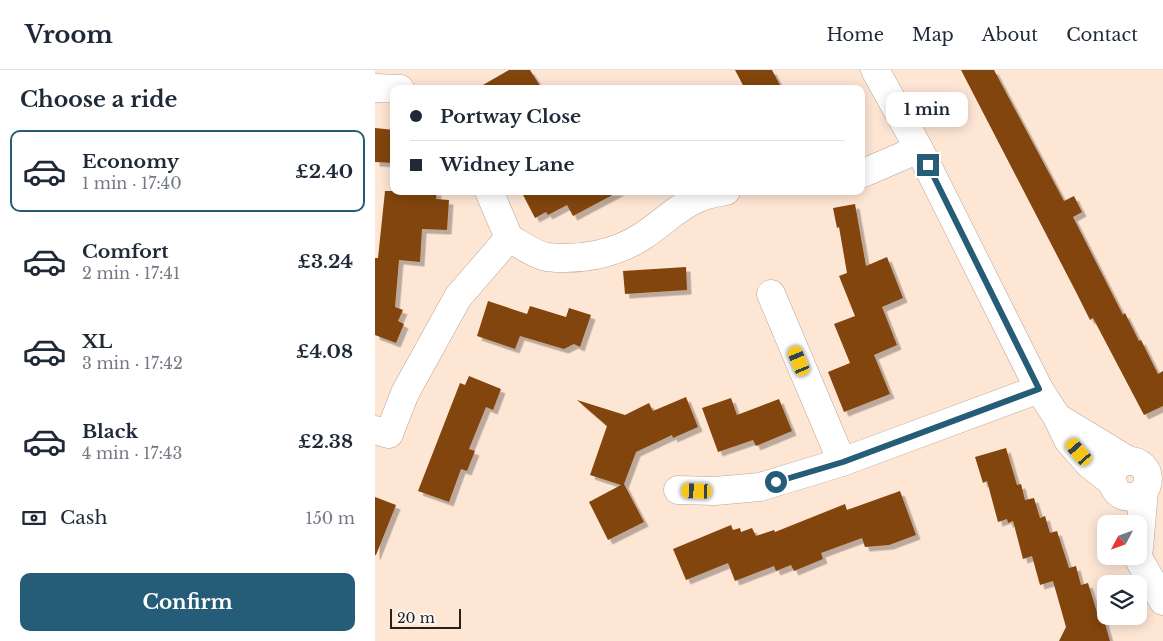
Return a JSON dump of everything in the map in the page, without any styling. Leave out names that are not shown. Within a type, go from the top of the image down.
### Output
[{"type":"street","points":[[875,70],[919,149],[1039,389],[1057,417],[1068,440],[1089,464],[1138,485]]},
{"type":"street","points":[[375,88],[390,89]]},
{"type":"street","points":[[865,172],[919,149]]},
{"type":"street","points":[[491,195],[509,238],[545,257],[585,256],[614,251],[643,236],[678,207],[706,195]]},
{"type":"street","points":[[375,430],[389,434],[405,393],[458,297],[509,238]]},
{"type":"street","points":[[771,294],[843,462]]},
{"type":"street","points":[[678,490],[715,492],[760,487],[843,462],[1039,389]]},
{"type":"street","points":[[1057,417],[1143,466],[1147,474],[1138,485],[1128,515]]},
{"type":"street","points":[[1132,461],[1163,458]]},
{"type":"street","points":[[1138,485],[1138,515]]},
{"type":"street","points":[[1143,565],[1163,601]]},
{"type":"building","points":[[509,70],[530,70],[539,85],[483,85]]},
{"type":"building","points":[[735,70],[772,70],[780,85],[743,85]]},
{"type":"building","points":[[961,70],[994,70],[1064,201],[1074,196],[1082,212],[1073,217],[1123,315],[1125,313],[1158,374],[1163,371],[1163,406],[1144,415],[1093,318],[1090,320]]},
{"type":"building","points":[[375,128],[390,130],[390,163],[375,162]]},
{"type":"building","points":[[385,191],[390,191],[390,195],[436,195],[436,199],[449,200],[447,230],[422,229],[420,262],[399,260],[395,307],[403,310],[398,321],[404,324],[396,343],[375,335],[375,258],[378,258]]},
{"type":"building","points":[[523,195],[612,195],[573,216],[567,205],[548,215],[546,212],[535,218]]},
{"type":"building","points":[[855,204],[866,266],[887,257],[903,298],[882,307],[897,345],[874,355],[890,394],[844,412],[828,372],[850,363],[834,324],[855,316],[839,276],[847,273],[839,227],[837,228],[833,208]]},
{"type":"building","points":[[686,267],[687,290],[625,294],[623,271]]},
{"type":"building","points":[[488,301],[527,314],[530,306],[566,317],[569,308],[591,315],[580,347],[574,344],[564,349],[520,336],[515,349],[477,336]]},
{"type":"building","points":[[469,376],[501,389],[493,410],[486,407],[469,449],[475,451],[467,471],[461,469],[449,502],[418,491],[460,383],[465,385]]},
{"type":"building","points":[[686,397],[698,427],[673,438],[672,435],[636,452],[624,484],[644,522],[608,540],[589,502],[621,485],[590,475],[607,426],[577,400],[625,415],[649,403],[653,411]]},
{"type":"building","points":[[731,398],[737,415],[779,399],[792,431],[756,446],[753,440],[718,452],[702,408]]},
{"type":"building","points":[[1006,448],[1017,485],[1021,484],[1025,500],[1034,498],[1040,518],[1045,516],[1050,533],[1057,531],[1069,568],[1076,566],[1081,585],[1088,583],[1097,612],[1097,625],[1105,625],[1110,641],[1059,641],[1066,627],[1053,581],[1040,585],[1032,556],[1023,559],[1013,521],[1008,523],[1007,519],[998,522],[987,481],[983,483],[975,457]]},
{"type":"building","points":[[900,491],[916,535],[889,545],[865,547],[862,538],[821,553],[823,559],[794,571],[791,565],[776,571],[774,566],[735,581],[728,563],[686,580],[673,549],[731,525],[733,530],[740,528],[741,532],[752,528],[756,536],[774,530],[775,532],[845,504],[847,510]]},
{"type":"building","points":[[375,497],[396,505],[376,555],[375,555]]},
{"type":"route","points":[[776,482],[843,462],[1039,389],[928,165]]}]
